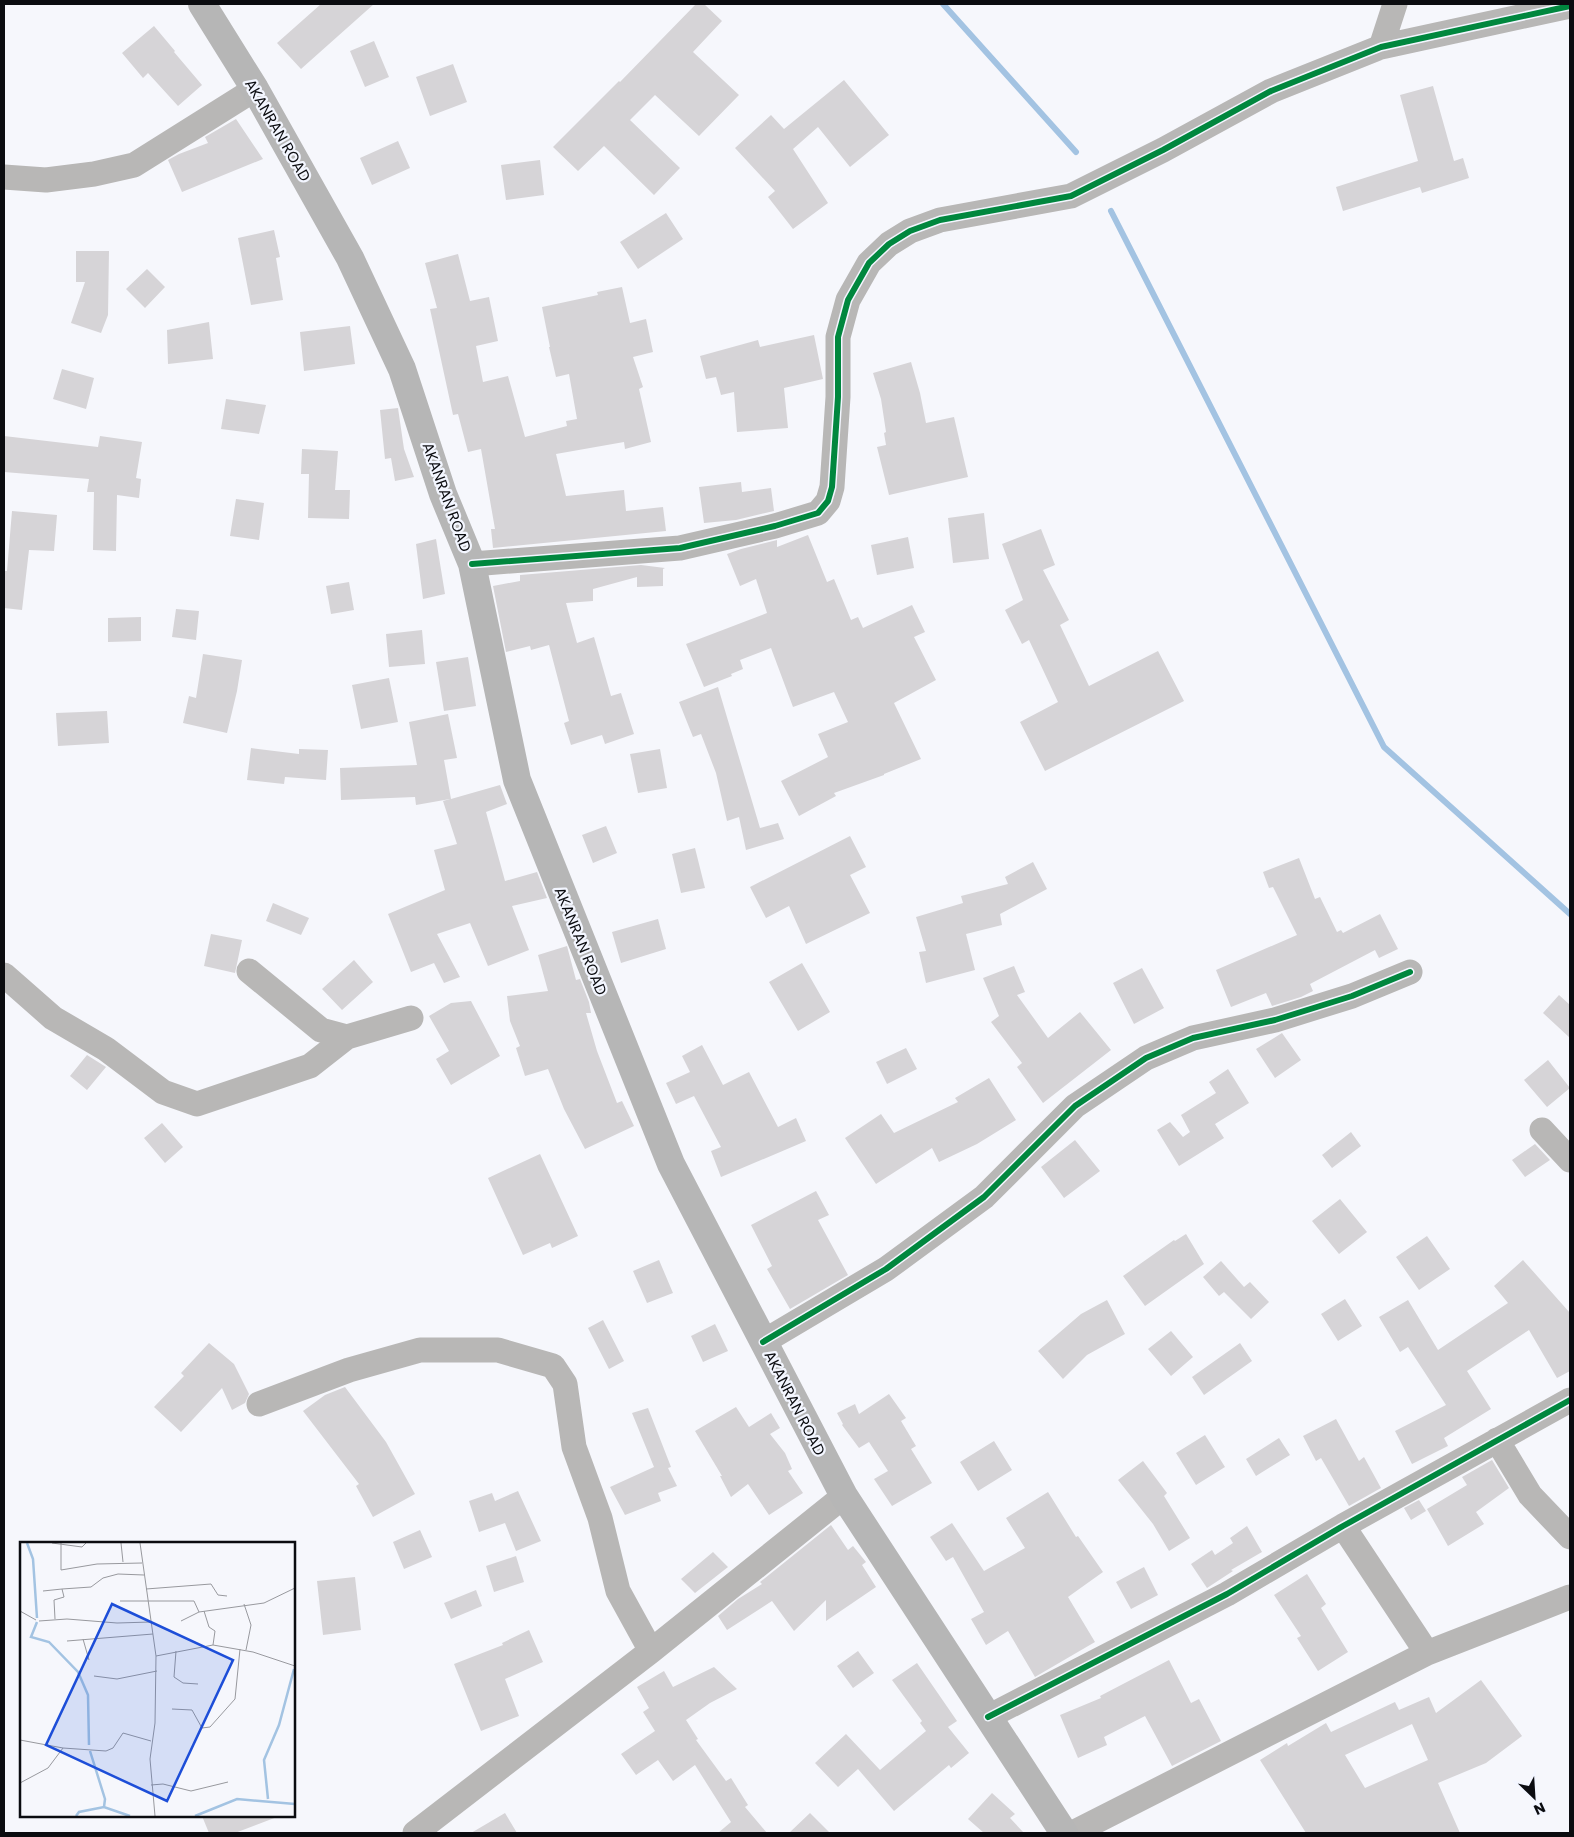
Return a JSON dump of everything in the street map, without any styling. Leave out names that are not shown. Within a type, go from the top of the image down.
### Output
[{"type":"main road","name":"AKANRAN ROAD","points":[[202,4],[255,88],[350,258],[402,370],[443,494],[472,564],[517,780],[670,1164],[844,1496],[1064,1833]]},
{"type":"street","points":[[1381,48],[1394,4]]},
{"type":"street","points":[[472,564],[680,548],[775,526],[818,512],[828,501],[832,487],[840,328],[848,300],[869,263],[889,244],[910,230],[940,220],[1071,196],[1163,150],[1271,91],[1381,48],[1570,6]]},
{"type":"street","points":[[4,177],[46,180],[94,174],[134,165],[255,88]]},
{"type":"street","points":[[249,971],[321,1030],[347,1037]]},
{"type":"street","points":[[763,1342],[886,1269],[984,1197],[1075,1106],[1146,1058],[1193,1038],[1275,1020],[1352,996],[1410,972]]},
{"type":"street","points":[[4,975],[53,1018],[106,1049],[163,1092],[197,1104],[310,1066],[347,1037],[411,1018]]},
{"type":"street","points":[[1542,1130],[1570,1160]]},
{"type":"street","points":[[259,1404],[349,1370],[420,1350],[498,1350],[553,1366],[565,1384],[574,1447],[600,1518],[618,1591],[651,1651]]},
{"type":"street","points":[[988,1717],[1226,1594],[1343,1526],[1570,1400]]},
{"type":"street","points":[[1497,1440],[1530,1495],[1570,1537]]},
{"type":"street","points":[[415,1833],[651,1651],[844,1496]]},
{"type":"street","points":[[1343,1526],[1427,1654]]},
{"type":"street","points":[[1073,1833],[1427,1654],[1570,1597]]},
{"type":"building","points":[[321,4],[374,4],[301,69],[277,43]]},
{"type":"building","points":[[696,4],[704,4],[722,21],[693,52],[739,95],[699,136],[655,95],[630,120],[680,168],[654,195],[604,146],[578,171],[553,147]]},
{"type":"building","points":[[154,26],[202,85],[178,106],[148,73],[143,78],[122,53]]},
{"type":"building","points":[[374,41],[389,77],[365,87],[350,51]]},
{"type":"building","points":[[453,64],[467,102],[430,116],[416,77]]},
{"type":"building","points":[[844,80],[889,135],[850,167],[818,127],[793,149],[828,203],[793,229],[768,197],[775,191],[735,148],[771,115],[784,129]]},
{"type":"building","points":[[1433,86],[1454,161],[1463,158],[1469,178],[1422,193],[1420,187],[1343,211],[1336,187],[1418,161],[1400,95]]},
{"type":"building","points":[[236,119],[263,159],[182,192],[168,160],[208,143],[205,137]]},
{"type":"building","points":[[398,141],[410,168],[372,185],[360,158]]},
{"type":"building","points":[[540,160],[544,195],[506,200],[501,165]]},
{"type":"building","points":[[666,213],[683,239],[638,269],[620,242]]},
{"type":"building","points":[[274,230],[280,257],[276,258],[283,300],[251,305],[238,238]]},
{"type":"building","points":[[76,251],[109,251],[108,315],[101,333],[71,323],[85,282],[76,282]]},
{"type":"building","points":[[458,254],[470,301],[489,297],[498,341],[476,346],[483,382],[508,376],[525,437],[567,426],[566,421],[577,419],[569,374],[556,377],[542,307],[598,295],[597,292],[622,287],[630,323],[646,319],[653,352],[633,357],[643,387],[639,389],[651,442],[625,449],[624,442],[556,454],[566,496],[624,490],[626,511],[663,507],[666,531],[493,548],[491,529],[495,529],[481,449],[468,452],[458,414],[453,415],[430,309],[437,308],[425,263]]},
{"type":"building","points":[[147,269],[165,287],[145,308],[126,289]]},
{"type":"building","points":[[209,322],[213,359],[168,364],[167,330]]},
{"type":"building","points":[[350,326],[355,364],[304,371],[300,332]]},
{"type":"building","points":[[814,335],[823,379],[784,388],[788,428],[737,432],[734,392],[721,395],[716,377],[706,379],[700,356],[758,340],[760,347]]},
{"type":"building","points":[[911,362],[926,423],[954,417],[968,477],[889,495],[877,447],[886,445],[884,433],[886,432],[881,399],[873,373]]},
{"type":"building","points":[[62,369],[94,378],[86,409],[53,399]]},
{"type":"building","points":[[226,399],[266,405],[259,434],[221,429]]},
{"type":"building","points":[[398,408],[404,449],[414,477],[395,481],[391,458],[385,459],[380,410]]},
{"type":"building","points":[[4,436],[98,447],[100,436],[142,442],[136,478],[141,479],[139,498],[117,495],[116,551],[93,550],[94,492],[87,492],[89,479],[4,472]]},
{"type":"building","points":[[302,449],[338,451],[335,490],[350,490],[349,519],[308,518],[309,474],[301,474]]},
{"type":"building","points":[[741,482],[742,492],[771,488],[774,511],[736,520],[704,523],[699,487]]},
{"type":"building","points":[[236,499],[264,503],[259,540],[230,536]]},
{"type":"building","points":[[12,511],[57,515],[54,551],[29,550],[22,610],[4,608],[4,571],[7,571]]},
{"type":"building","points":[[984,513],[989,559],[953,563],[948,518]]},
{"type":"building","points":[[1041,529],[1055,565],[1043,570],[1069,620],[1060,625],[1089,686],[1158,651],[1184,701],[1045,771],[1020,722],[1058,702],[1029,640],[1022,644],[1005,610],[1023,600],[1002,544]]},
{"type":"building","points":[[808,535],[827,582],[834,579],[851,620],[858,617],[863,628],[912,605],[925,632],[914,637],[936,680],[894,703],[921,759],[834,793],[836,796],[799,816],[781,781],[828,757],[818,734],[848,722],[834,692],[793,707],[771,648],[740,660],[743,669],[731,674],[732,676],[704,687],[686,644],[767,613],[756,579],[740,586],[727,554],[777,540],[777,547]]},
{"type":"building","points":[[908,537],[914,568],[877,575],[871,545]]},
{"type":"building","points":[[436,539],[445,594],[423,599],[416,544]]},
{"type":"building","points":[[641,565],[665,568],[663,569],[663,586],[637,587],[637,577],[593,589],[593,601],[566,603],[577,643],[594,637],[611,696],[621,693],[634,734],[605,744],[602,735],[571,745],[564,723],[569,721],[549,645],[531,650],[530,646],[506,652],[493,586],[520,581],[520,575]]},
{"type":"building","points":[[349,582],[354,610],[331,614],[326,586]]},
{"type":"building","points":[[176,609],[199,611],[196,640],[172,637]]},
{"type":"building","points":[[141,617],[141,641],[108,642],[108,618]]},
{"type":"building","points":[[422,630],[425,664],[389,667],[386,634]]},
{"type":"building","points":[[203,654],[242,660],[227,733],[183,723],[189,696],[196,698]]},
{"type":"building","points":[[468,657],[476,706],[444,711],[436,662]]},
{"type":"building","points":[[389,678],[398,722],[361,729],[352,685]]},
{"type":"building","points":[[718,687],[760,828],[778,823],[784,839],[746,850],[739,817],[727,821],[716,773],[701,734],[693,737],[679,702]]},
{"type":"building","points":[[107,711],[109,743],[58,746],[56,713]]},
{"type":"building","points":[[448,714],[457,758],[444,760],[451,799],[500,785],[507,804],[486,812],[505,881],[537,872],[547,898],[512,906],[529,950],[488,966],[470,923],[437,934],[460,977],[444,983],[434,963],[411,972],[388,914],[445,890],[434,850],[457,844],[443,801],[450,799],[416,805],[415,797],[341,800],[340,768],[417,765],[409,722]]},
{"type":"building","points":[[251,748],[299,754],[299,749],[328,750],[326,780],[285,777],[284,784],[247,780]]},
{"type":"building","points":[[660,749],[667,788],[638,793],[630,754]]},
{"type":"building","points":[[606,826],[617,853],[593,863],[582,835]]},
{"type":"building","points":[[850,836],[866,867],[850,875],[870,913],[806,944],[789,906],[766,918],[750,887]]},
{"type":"building","points":[[695,848],[705,888],[681,893],[672,854]]},
{"type":"building","points":[[1299,858],[1315,899],[1320,897],[1337,932],[1341,930],[1343,933],[1380,914],[1398,949],[1379,958],[1375,950],[1310,984],[1313,991],[1301,997],[1272,1006],[1266,993],[1231,1007],[1216,970],[1297,935],[1273,887],[1269,888],[1263,872]]},
{"type":"building","points":[[1033,862],[1047,889],[1000,914],[1002,925],[966,934],[975,970],[926,983],[919,952],[926,951],[916,917],[963,903],[961,896],[1008,884],[1005,877]]},
{"type":"building","points":[[273,903],[309,918],[301,935],[266,921]]},
{"type":"building","points":[[658,919],[666,949],[621,963],[612,932]]},
{"type":"building","points":[[211,934],[242,940],[235,973],[204,966]]},
{"type":"building","points":[[567,946],[576,980],[580,979],[589,1002],[591,1013],[586,1013],[597,1051],[617,1103],[622,1101],[634,1126],[585,1149],[564,1109],[548,1069],[525,1076],[516,1048],[520,1046],[510,1021],[507,996],[548,991],[538,955]]},
{"type":"building","points":[[354,960],[373,982],[342,1010],[322,989]]},
{"type":"building","points":[[802,963],[830,1012],[798,1031],[769,982]]},
{"type":"building","points":[[1014,966],[1025,992],[1017,995],[1048,1038],[1080,1012],[1111,1050],[1043,1103],[1017,1067],[1022,1063],[991,1022],[999,1016],[983,978]]},
{"type":"building","points":[[1142,968],[1164,1008],[1134,1024],[1113,983]]},
{"type":"building","points":[[1559,995],[1570,1005],[1570,1038],[1543,1013]]},
{"type":"building","points":[[471,1001],[500,1056],[451,1085],[436,1059],[449,1051],[429,1016],[451,1003]]},
{"type":"building","points":[[1282,1033],[1301,1060],[1275,1078],[1256,1049]]},
{"type":"building","points":[[702,1045],[723,1085],[749,1072],[778,1127],[796,1118],[806,1141],[721,1177],[711,1151],[721,1147],[694,1096],[676,1104],[666,1083],[690,1072],[682,1056]]},
{"type":"building","points":[[906,1048],[917,1069],[887,1084],[876,1062]]},
{"type":"building","points":[[87,1055],[106,1067],[87,1090],[70,1076]]},
{"type":"building","points":[[1548,1060],[1570,1088],[1547,1107],[1524,1080]]},
{"type":"building","points":[[1228,1069],[1249,1103],[1215,1124],[1224,1138],[1179,1166],[1157,1130],[1170,1122],[1183,1137],[1190,1132],[1181,1115],[1216,1093],[1209,1082]]},
{"type":"building","points":[[989,1078],[1016,1120],[977,1144],[939,1162],[932,1148],[876,1184],[845,1138],[881,1114],[894,1133],[958,1102],[955,1098]]},
{"type":"building","points":[[162,1123],[183,1147],[165,1163],[144,1138]]},
{"type":"building","points":[[1351,1132],[1361,1146],[1332,1168],[1322,1155]]},
{"type":"building","points":[[1075,1140],[1100,1171],[1064,1198],[1041,1167]]},
{"type":"building","points":[[1535,1144],[1550,1160],[1525,1177],[1512,1160]]},
{"type":"building","points":[[540,1154],[578,1236],[552,1248],[550,1243],[523,1255],[488,1178]]},
{"type":"building","points":[[816,1191],[829,1215],[818,1220],[848,1275],[790,1309],[767,1269],[772,1266],[751,1225]]},
{"type":"building","points":[[1340,1199],[1367,1232],[1339,1254],[1312,1221]]},
{"type":"building","points":[[1186,1234],[1204,1264],[1145,1306],[1123,1276],[1174,1240]]},
{"type":"building","points":[[1427,1236],[1450,1269],[1419,1290],[1396,1257]]},
{"type":"building","points":[[659,1260],[673,1293],[647,1303],[633,1271]]},
{"type":"building","points":[[1523,1260],[1570,1313],[1570,1371],[1557,1378],[1529,1330],[1467,1371],[1491,1409],[1444,1438],[1448,1446],[1412,1464],[1395,1431],[1446,1405],[1408,1347],[1400,1352],[1379,1317],[1408,1300],[1438,1350],[1508,1303],[1494,1286]]},
{"type":"building","points":[[1221,1261],[1244,1287],[1250,1282],[1269,1302],[1251,1319],[1224,1292],[1219,1296],[1203,1277]]},
{"type":"building","points":[[1345,1299],[1362,1326],[1338,1341],[1321,1314]]},
{"type":"building","points":[[1107,1300],[1125,1334],[1087,1355],[1063,1379],[1038,1351],[1081,1314]]},
{"type":"building","points":[[603,1320],[624,1361],[609,1369],[588,1328]]},
{"type":"building","points":[[715,1324],[728,1351],[703,1362],[691,1336]]},
{"type":"building","points":[[1171,1331],[1193,1357],[1171,1376],[1148,1349]]},
{"type":"building","points":[[209,1343],[234,1364],[249,1394],[245,1403],[232,1410],[222,1388],[181,1432],[154,1407],[184,1376],[181,1373]]},
{"type":"building","points":[[1240,1343],[1252,1361],[1204,1395],[1192,1377]]},
{"type":"building","points":[[345,1387],[386,1442],[415,1494],[373,1517],[356,1486],[359,1484],[303,1411],[325,1395]]},
{"type":"building","points":[[889,1394],[906,1418],[901,1421],[916,1446],[911,1449],[932,1483],[892,1506],[874,1479],[888,1471],[869,1442],[859,1448],[842,1425],[837,1413],[855,1404],[859,1414]]},
{"type":"building","points":[[736,1407],[749,1427],[771,1413],[780,1428],[770,1434],[785,1453],[792,1469],[788,1471],[803,1493],[769,1515],[748,1484],[731,1497],[720,1476],[722,1476],[695,1431]]},
{"type":"building","points":[[648,1408],[671,1467],[668,1468],[677,1486],[658,1493],[661,1501],[625,1515],[610,1487],[654,1467],[632,1413]]},
{"type":"building","points":[[1336,1419],[1359,1461],[1364,1457],[1381,1488],[1349,1506],[1321,1458],[1316,1461],[1303,1436]]},
{"type":"building","points":[[1205,1435],[1225,1467],[1196,1485],[1176,1453]]},
{"type":"building","points":[[1279,1438],[1290,1455],[1256,1476],[1246,1459]]},
{"type":"building","points":[[994,1441],[1012,1470],[978,1491],[960,1462]]},
{"type":"building","points":[[1492,1460],[1509,1488],[1476,1512],[1484,1524],[1448,1546],[1427,1509],[1467,1485],[1462,1477]]},
{"type":"building","points":[[1143,1461],[1167,1493],[1164,1496],[1190,1538],[1169,1551],[1153,1524],[1118,1480]]},
{"type":"building","points":[[518,1491],[541,1541],[516,1551],[505,1523],[479,1532],[469,1501],[492,1493],[495,1501]]},
{"type":"building","points":[[1048,1492],[1076,1537],[1078,1536],[1103,1572],[1068,1597],[1095,1642],[1035,1677],[1008,1631],[986,1645],[971,1619],[984,1612],[953,1557],[946,1561],[930,1537],[952,1523],[984,1571],[1025,1548],[1006,1518]]},
{"type":"building","points":[[1419,1500],[1426,1511],[1411,1520],[1404,1508]]},
{"type":"building","points":[[831,1525],[848,1550],[853,1546],[866,1562],[862,1565],[876,1587],[826,1621],[826,1600],[794,1631],[772,1601],[727,1630],[718,1616],[738,1599],[762,1584],[760,1582]]},
{"type":"building","points":[[1247,1526],[1262,1552],[1231,1570],[1233,1571],[1207,1588],[1191,1564],[1212,1550],[1215,1555],[1233,1543],[1230,1538]]},
{"type":"building","points":[[420,1530],[432,1557],[404,1569],[393,1542]]},
{"type":"building","points":[[713,1552],[728,1567],[695,1593],[681,1579]]},
{"type":"building","points":[[516,1556],[524,1582],[494,1592],[486,1566]]},
{"type":"building","points":[[1144,1567],[1158,1595],[1131,1609],[1116,1582]]},
{"type":"building","points":[[1307,1574],[1326,1604],[1321,1608],[1348,1652],[1318,1671],[1297,1638],[1301,1636],[1274,1595]]},
{"type":"building","points":[[355,1577],[361,1630],[323,1635],[317,1581]]},
{"type":"building","points":[[476,1590],[482,1606],[451,1619],[444,1603]]},
{"type":"building","points":[[529,1630],[543,1662],[505,1679],[519,1716],[481,1731],[454,1664],[503,1645],[502,1643]]},
{"type":"building","points":[[858,1651],[874,1673],[853,1688],[837,1666]]},
{"type":"building","points":[[1169,1660],[1191,1703],[1199,1699],[1221,1741],[1172,1766],[1145,1716],[1104,1737],[1107,1745],[1078,1758],[1060,1715],[1101,1698],[1100,1696]]},
{"type":"building","points":[[917,1663],[957,1721],[948,1727],[969,1753],[951,1768],[949,1765],[894,1811],[858,1769],[838,1787],[815,1763],[846,1734],[880,1770],[926,1731],[920,1723],[922,1721],[892,1680]]},
{"type":"building","points":[[714,1667],[737,1689],[710,1703],[686,1720],[698,1739],[696,1740],[726,1781],[731,1778],[748,1805],[745,1807],[767,1833],[718,1833],[731,1822],[695,1765],[673,1781],[658,1760],[636,1775],[621,1754],[655,1731],[643,1712],[649,1708],[637,1687],[664,1671],[673,1687]]},
{"type":"building","points":[[1481,1680],[1522,1736],[1486,1763],[1438,1783],[1460,1833],[1306,1833],[1260,1760],[1287,1743],[1288,1746],[1326,1723],[1331,1732],[1395,1702],[1399,1710],[1429,1697],[1436,1713]],"holes":[[[1412,1724],[1428,1760],[1365,1788],[1345,1755]]]},
{"type":"building","points":[[992,1793],[1015,1814],[1010,1818],[1024,1833],[984,1833],[968,1819]]},
{"type":"building","points":[[505,1813],[517,1833],[471,1833]]},
{"type":"building","points":[[810,1813],[830,1833],[789,1833]]},
{"type":"building","points":[[202,1817],[277,1817],[235,1833],[209,1833]]},
{"type":"waterway","points":[[943,4],[1076,152]]},
{"type":"waterway","points":[[1111,211],[1384,747],[1570,914]]},
{"type":"cycle path","points":[[472,564],[680,548],[775,526],[818,513],[828,501],[832,487],[838,397],[838,337],[848,300],[869,263],[889,244],[910,231],[940,220],[1071,196],[1163,150],[1271,91],[1381,47],[1570,6]]},
{"type":"cycle path","points":[[763,1342],[886,1269],[984,1197],[1075,1106],[1146,1058],[1193,1038],[1275,1020],[1352,996],[1410,972]]},
{"type":"cycle path","points":[[988,1717],[1227,1594],[1343,1526],[1570,1400]]}]
